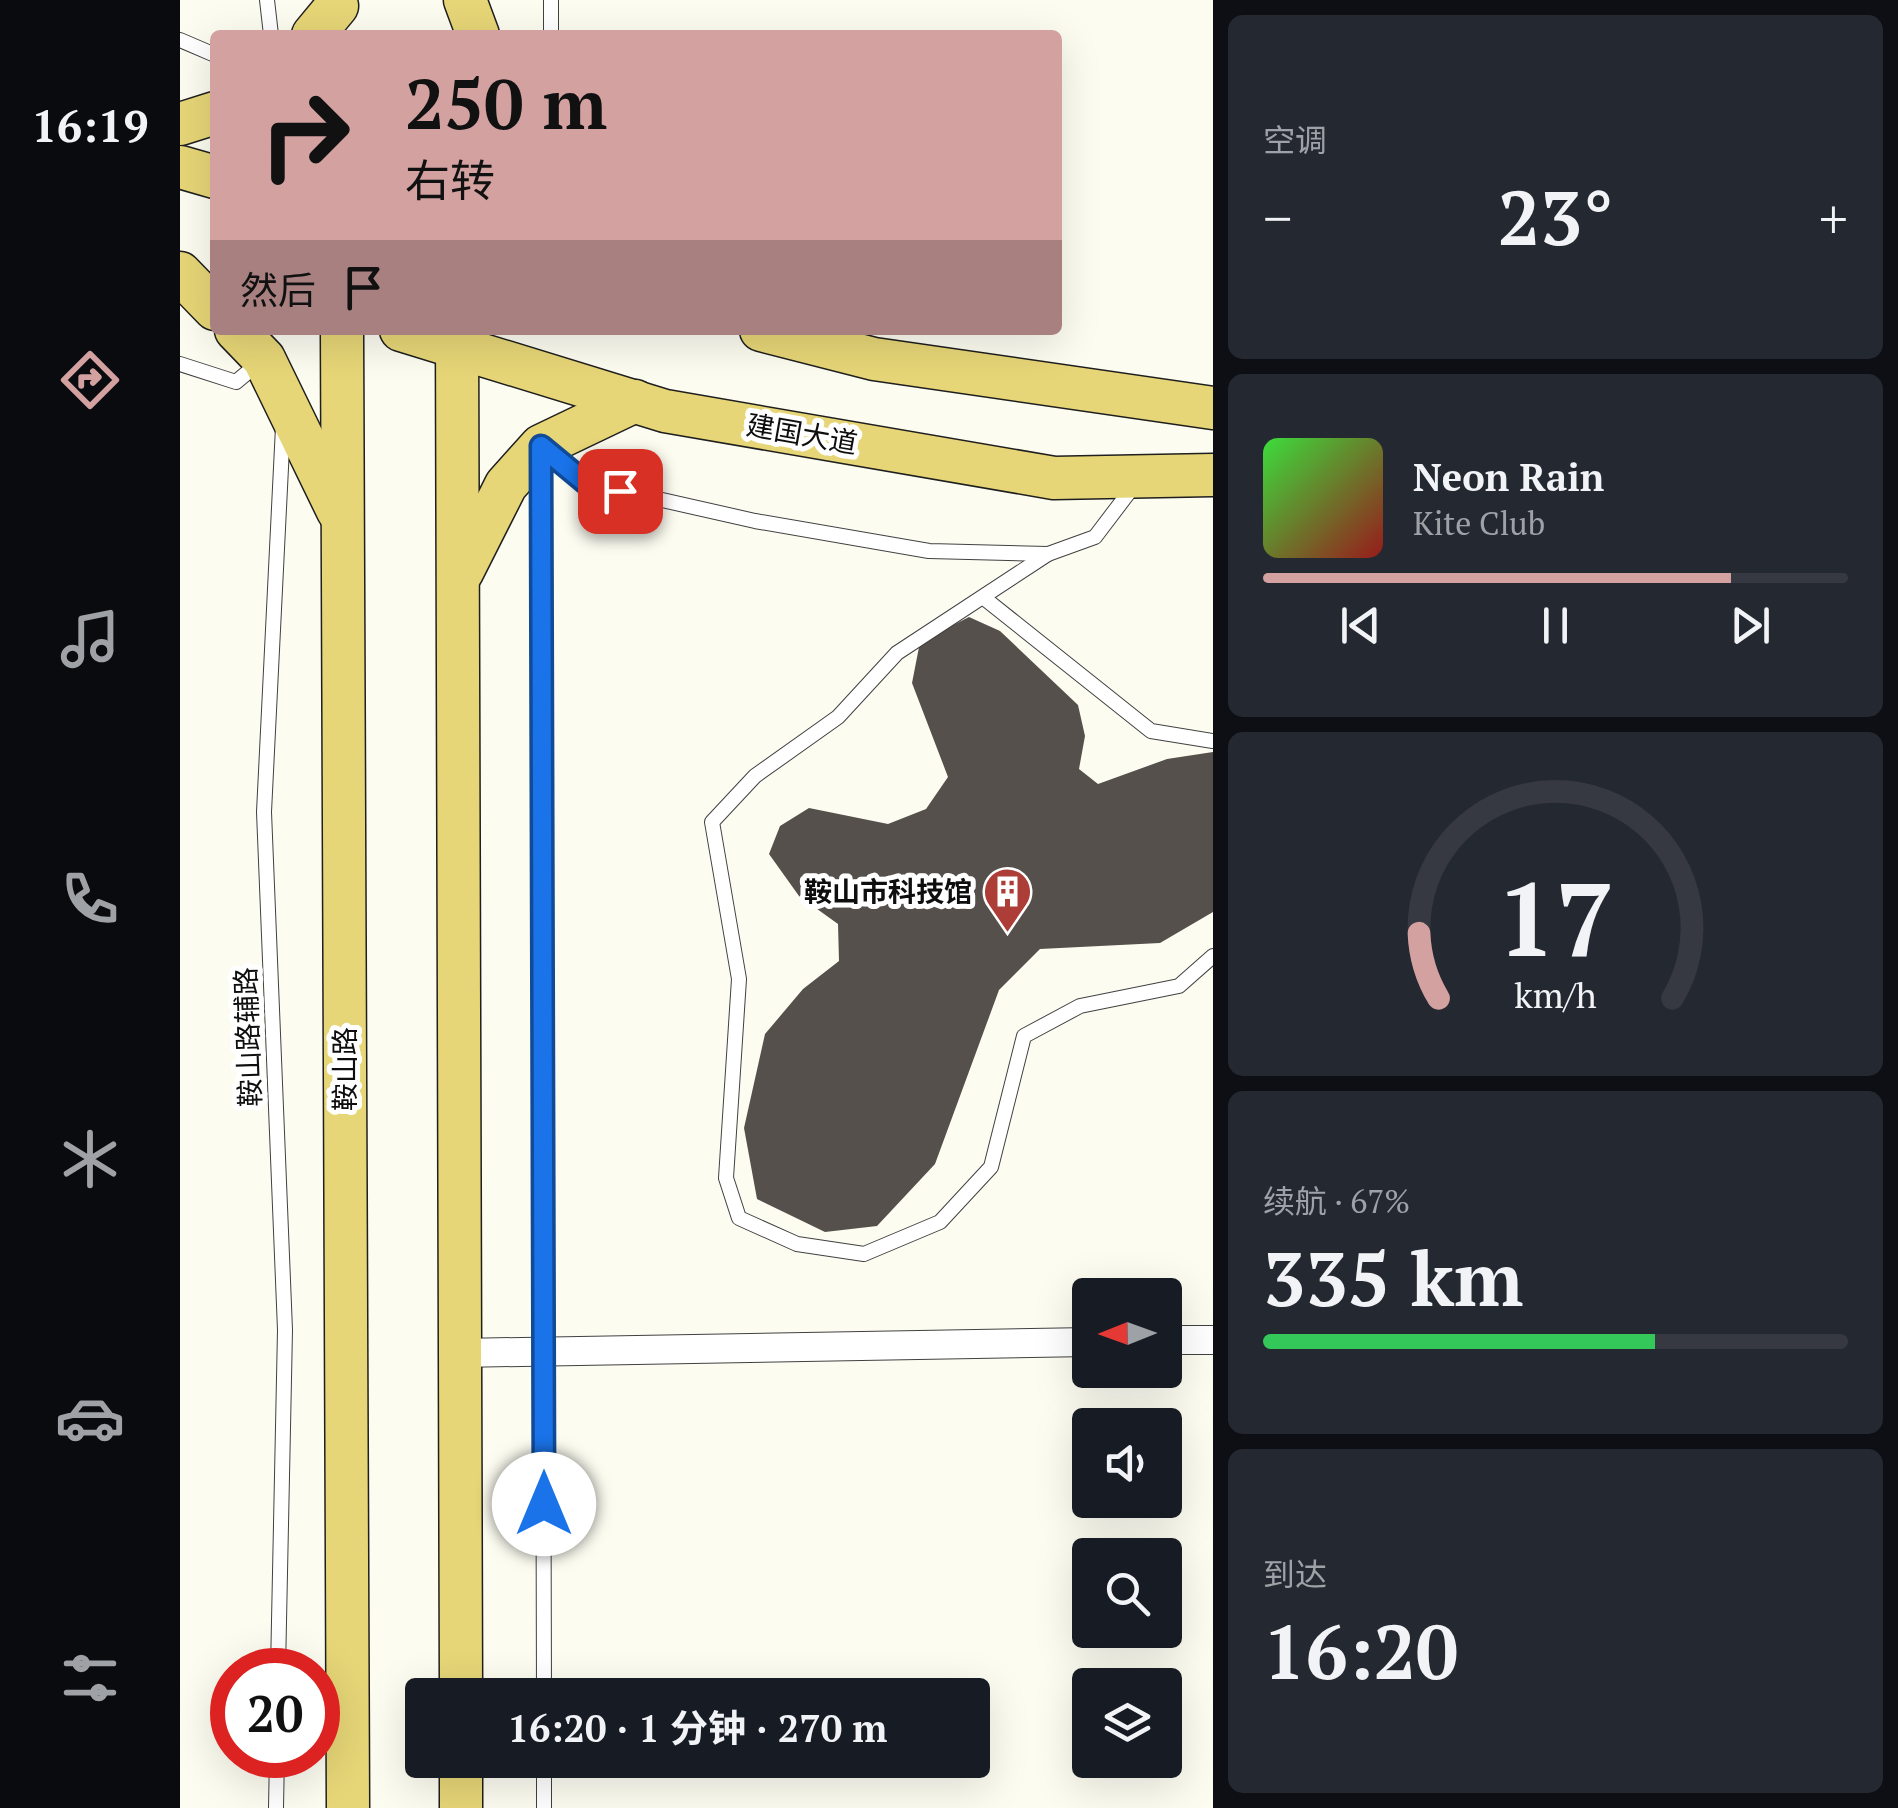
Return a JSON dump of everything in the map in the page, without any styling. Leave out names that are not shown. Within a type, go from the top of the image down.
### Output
[{"type":"main road","points":[[459,30],[462,0]]},
{"type":"main road","points":[[462,0],[476,30]]},
{"type":"main road","points":[[180,124],[210,115]]},
{"type":"main road","points":[[180,167],[210,176]]},
{"type":"main road","points":[[180,262],[210,271]]},
{"type":"main road","points":[[180,273],[210,303]]},
{"type":"main road","name":"鞍山路","points":[[342,335],[348,1808]]},
{"type":"main road","points":[[780,335],[874,359],[1213,408]]},
{"type":"main road","points":[[457,338],[461,1678]]},
{"type":"main road","name":"建国大道","points":[[457,338],[665,410],[1054,478],[1213,475]]},
{"type":"main road","points":[[250,344],[285,402],[342,521]]},
{"type":"main road","points":[[457,581],[506,484],[541,446],[635,402]]},
{"type":"main road","points":[[461,1778],[461,1808]]},
{"type":"street","points":[[1182,1340],[1213,1340]]},
{"type":"street","points":[[460,1353],[1072,1342]]},
{"type":"lane","points":[[267,0],[270,30]]},
{"type":"lane","points":[[551,0],[551,30]]},
{"type":"lane","points":[[180,40],[210,52]]},
{"type":"lane","points":[[180,364],[236,382],[250,344]]},
{"type":"lane","name":"鞍山路辅路","points":[[278,1648],[285,1330],[264,812],[285,402]]},
{"type":"lane","points":[[541,446],[587,484],[754,521],[929,551],[1048,554]]},
{"type":"lane","points":[[541,446],[544,1678]]},
{"type":"lane","points":[[1141,476],[1095,537],[1048,554],[896,653],[838,718],[755,776],[712,822],[739,979],[726,1178],[739,1218],[798,1244],[864,1254],[940,1222],[992,1167],[1024,1036],[1080,1006],[1178,986],[1213,956]]},
{"type":"lane","points":[[984,598],[1152,730],[1213,741]]},
{"type":"lane","points":[[276,1808],[277,1778]]},
{"type":"lane","points":[[544,1778],[544,1808]]},
{"type":"building","name":"鞍山市科技馆","points":[[969,617],[1000,631],[1078,705],[1085,736],[1079,769],[1098,784],[1167,759],[1213,752],[1213,912],[1160,943],[1040,949],[999,990],[935,1164],[877,1226],[825,1232],[757,1199],[744,1128],[765,1034],[803,989],[839,961],[838,924],[799,896],[769,854],[780,826],[809,808],[888,824],[926,809],[948,777],[912,683],[920,642]]},
{"type":"place","name":"鞍山市科技馆","points":[[1007,934]]},
{"type":"route","points":[[544,1504],[541,446],[587,484],[620,491]]}]
